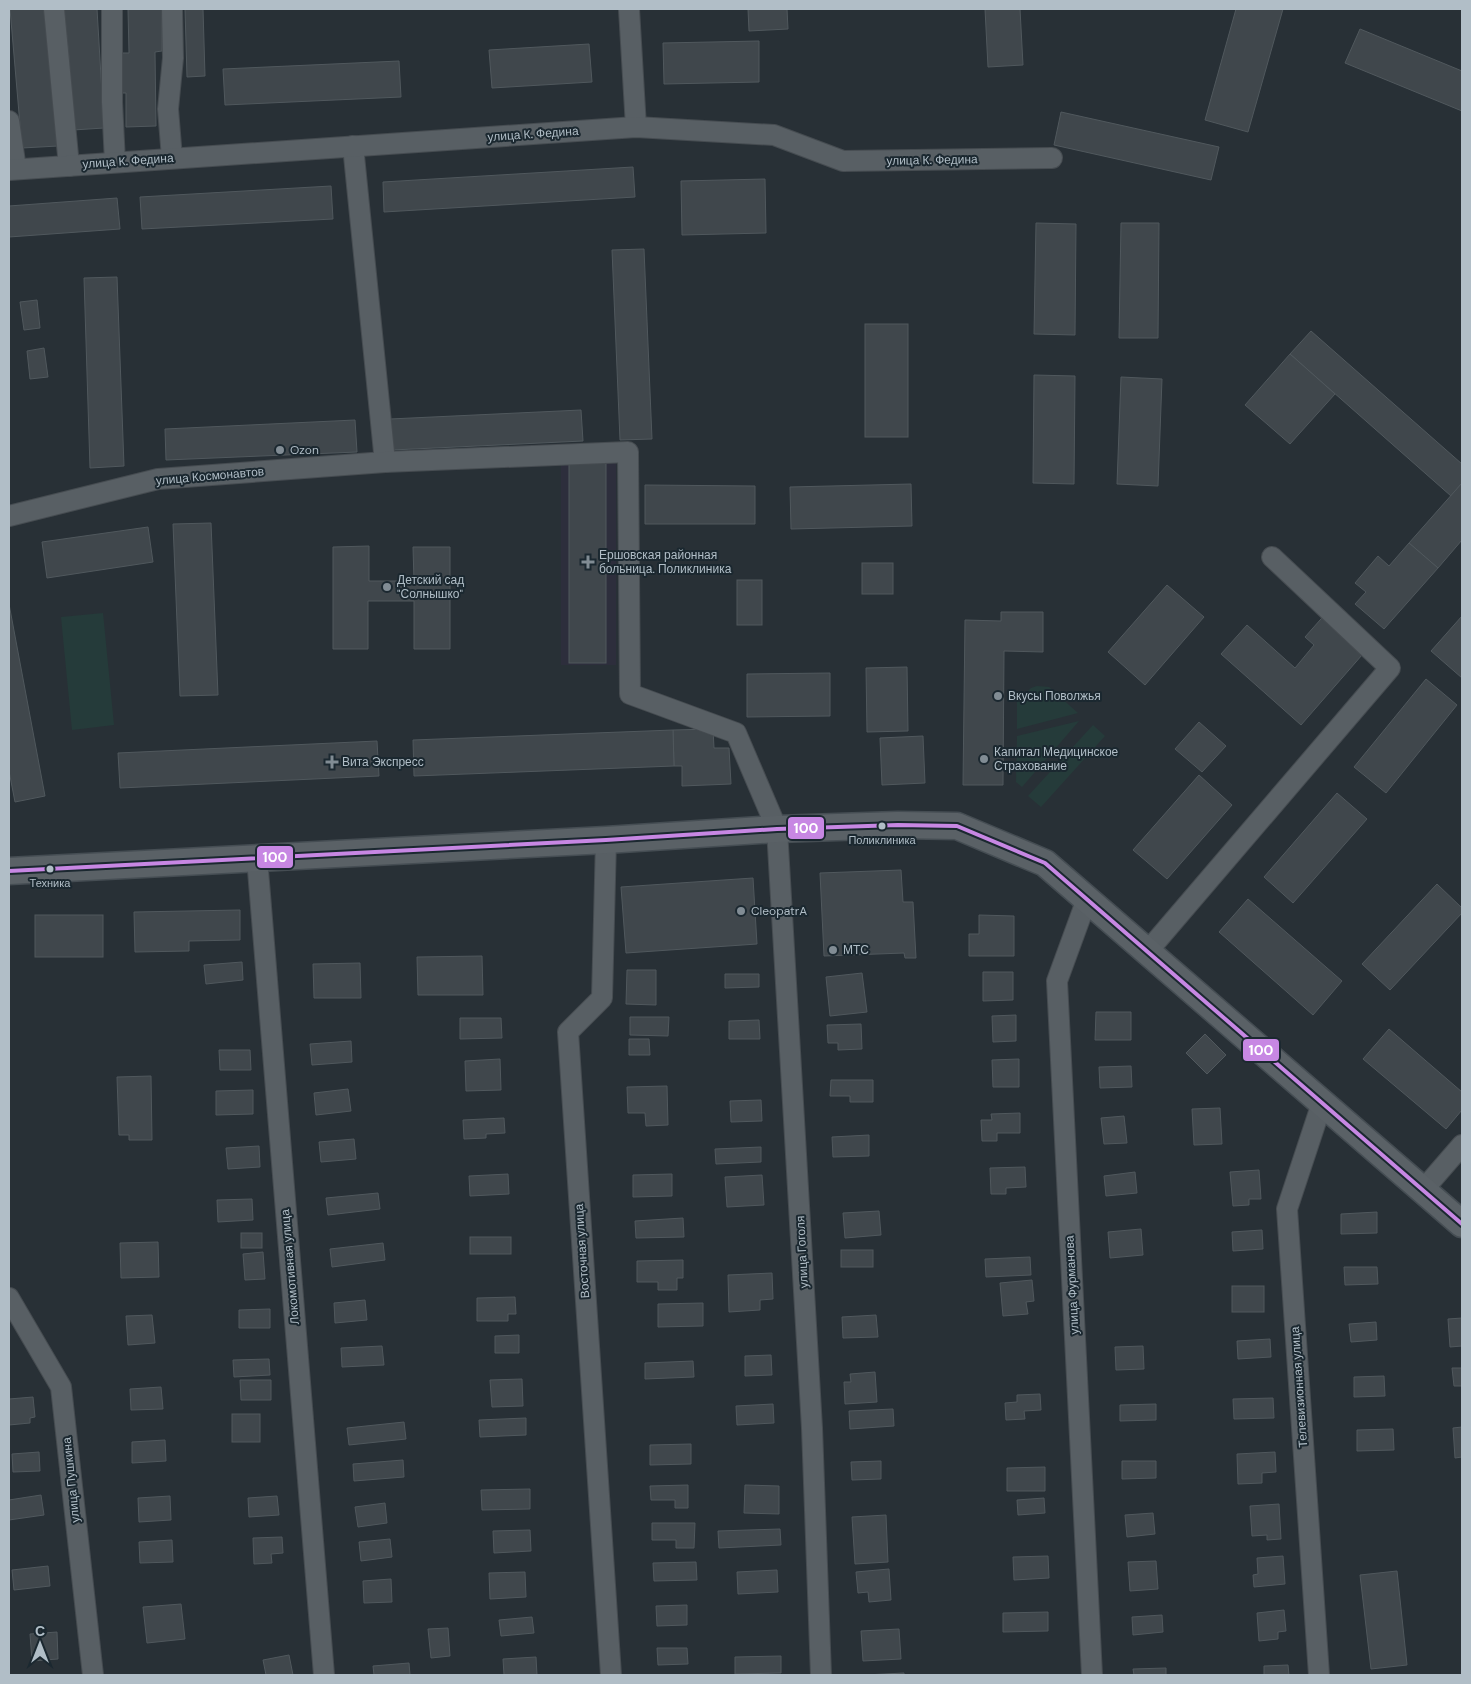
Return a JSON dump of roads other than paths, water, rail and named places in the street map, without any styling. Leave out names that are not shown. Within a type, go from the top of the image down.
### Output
[{"type":"main road","points":[[9,871],[606,840],[777,829],[898,825],[957,826],[1045,863],[1462,1224]]},
{"type":"street","points":[[54,9],[69,166]]},
{"type":"street","points":[[112,9],[112,102],[115,162]]},
{"type":"street","points":[[172,9],[173,58],[168,109],[172,158]]},
{"type":"street","points":[[629,9],[636,127]]},
{"type":"street","points":[[9,120],[12,169]]},
{"type":"street","name":"улица К. Федина","points":[[12,169],[636,127],[774,134],[843,161],[1052,158]]},
{"type":"street","points":[[353,146],[384,462]]},
{"type":"street","name":"улица Космонавтов","points":[[9,516],[158,479],[384,462],[628,452],[630,694],[736,733],[777,829]]},
{"type":"street","points":[[1148,952],[1390,668],[1272,557]]},
{"type":"street","name":"улица Гоголя","points":[[777,829],[811,1418],[821,1675]]},
{"type":"street","name":"Восточная улица","points":[[606,840],[602,998],[568,1032],[611,1675]]},
{"type":"street","name":"Локомотивная улица","points":[[257,858],[324,1675]]},
{"type":"street","name":"улица Фурманова","points":[[1087,899],[1057,981],[1092,1675]]},
{"type":"street","name":"Телевизионная улица","points":[[1319,1675],[1287,1209],[1322,1103]]},
{"type":"street","points":[[1423,1190],[1462,1145]]},
{"type":"street","name":"улица Пушкина","points":[[9,1298],[61,1387],[93,1675]]},
{"type":"place","name":"Ozon","points":[[280,450]]},
{"type":"place","name":"Ершовская районная больница. Поликлиника","points":[[588,562]]},
{"type":"place","name":"Детский сад \"Солнышко\"","points":[[387,587]]},
{"type":"place","name":"Вкусы Поволжья","points":[[998,696]]},
{"type":"place","name":"Капитал Медицинское Страхование","points":[[984,759]]},
{"type":"place","name":"Вита Экспресс","points":[[332,762]]},
{"type":"place","name":"Поликлиника","points":[[882,826]]},
{"type":"place","name":"Техника","points":[[50,869]]},
{"type":"place","name":"CleopatrA","points":[[741,911]]},
{"type":"place","name":"МТС","points":[[833,950]]}]
